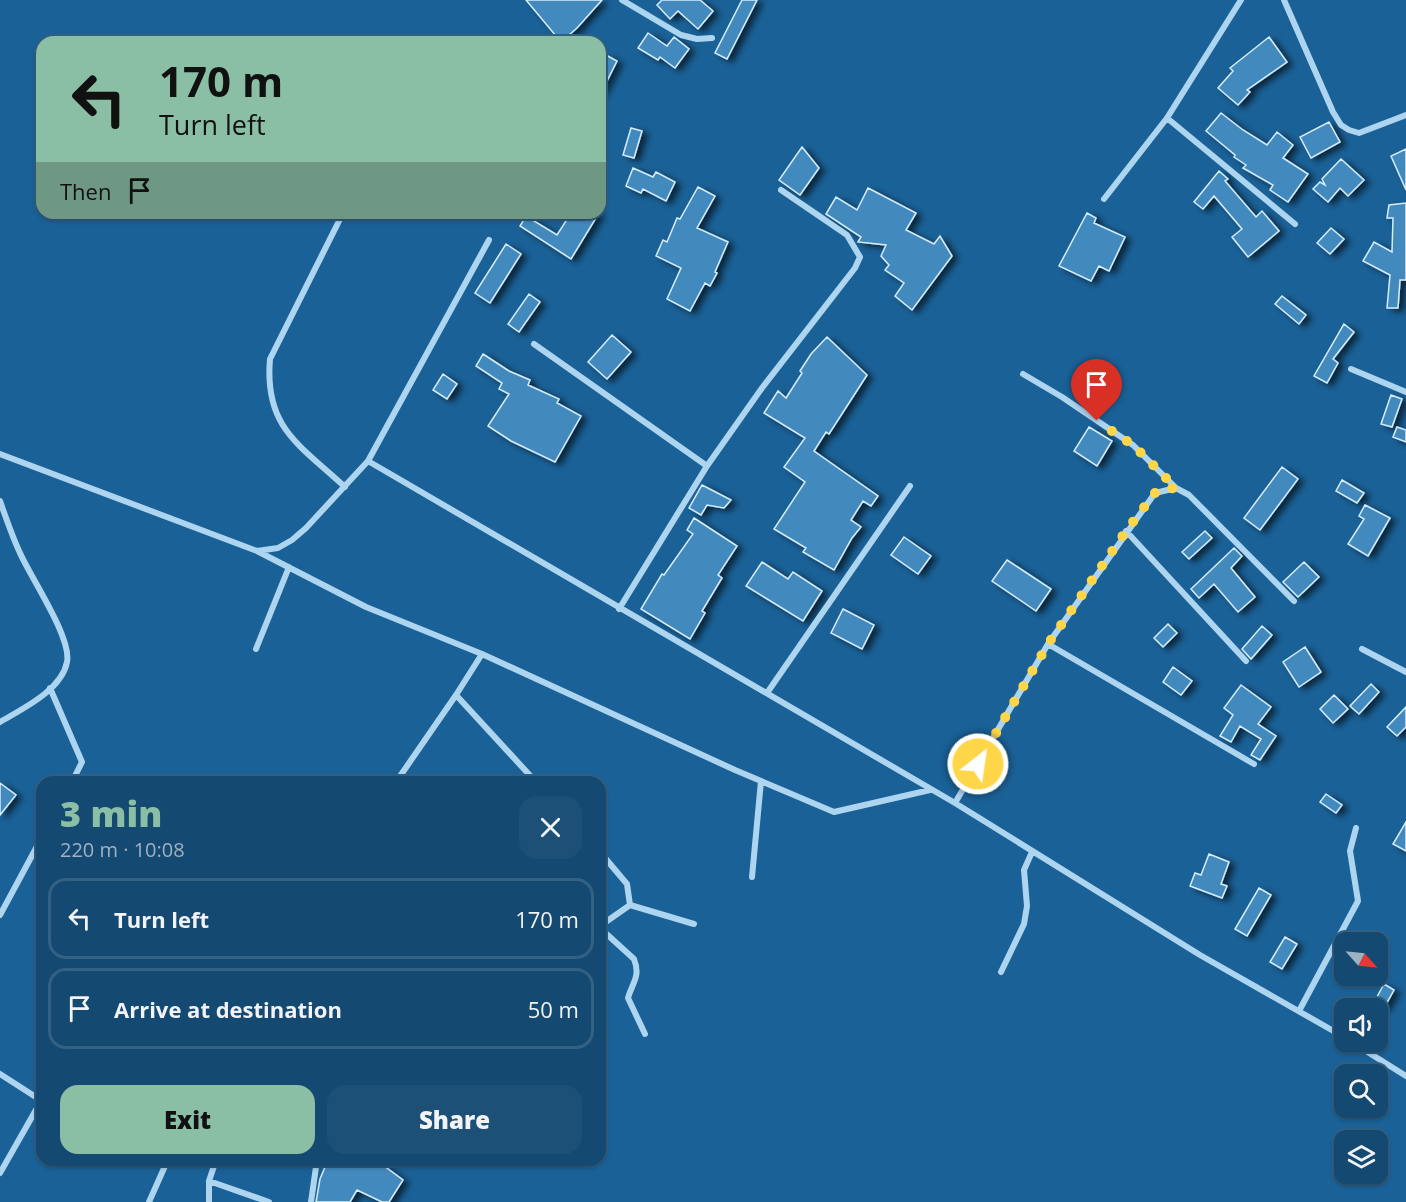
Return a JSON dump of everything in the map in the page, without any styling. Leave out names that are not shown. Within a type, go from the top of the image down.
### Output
[{"type":"street","points":[[622,0],[681,35],[697,39],[712,38]]},
{"type":"street","points":[[1104,199],[1167,118],[1241,0]]},
{"type":"street","points":[[1284,0],[1333,112],[1341,125],[1359,133],[1406,115]]},
{"type":"street","points":[[1167,118],[1295,224]]},
{"type":"street","points":[[619,609],[707,466],[762,388],[855,268],[860,257],[847,235],[781,190]]},
{"type":"street","points":[[340,219],[270,359],[269,375],[271,396],[277,416],[287,434],[345,487]]},
{"type":"street","points":[[257,550],[278,548],[292,540],[368,461],[489,240]]},
{"type":"street","points":[[534,344],[707,466]]},
{"type":"street","points":[[1351,369],[1406,392]]},
{"type":"street","points":[[1023,374],[1062,397],[1133,445],[1176,488],[1189,495],[1294,601]]},
{"type":"street","points":[[0,454],[257,550],[366,607],[482,654],[834,812],[930,790]]},
{"type":"street","points":[[368,461],[955,803],[1191,949],[1334,1031]]},
{"type":"street","points":[[767,693],[910,486]]},
{"type":"street","points":[[955,803],[1048,644],[1126,531],[1155,493],[1176,488]]},
{"type":"street","points":[[0,501],[20,553],[66,642],[67,662],[58,680],[41,698],[0,722]]},
{"type":"street","points":[[1126,531],[1246,661]]},
{"type":"street","points":[[256,649],[289,567]]},
{"type":"street","points":[[1048,644],[1254,764]]},
{"type":"street","points":[[1362,649],[1406,672]]},
{"type":"street","points":[[400,776],[482,654]]},
{"type":"street","points":[[50,688],[82,762],[75,776]]},
{"type":"street","points":[[456,695],[529,776]]},
{"type":"street","points":[[752,877],[761,781]]},
{"type":"street","points":[[1299,1011],[1358,901],[1350,851],[1356,828]]},
{"type":"street","points":[[0,915],[36,848]]},
{"type":"street","points":[[1002,972],[1024,924],[1027,906],[1024,870],[1032,852]]},
{"type":"street","points":[[606,859],[627,884],[630,905]]},
{"type":"street","points":[[630,905],[694,924]]},
{"type":"street","points":[[606,923],[630,905]]},
{"type":"street","points":[[606,933],[636,963],[636,980],[628,998],[645,1034]]},
{"type":"street","points":[[1368,1052],[1406,1076]]},
{"type":"street","points":[[0,1074],[36,1098]]},
{"type":"street","points":[[0,1173],[36,1110]]},
{"type":"street","points":[[149,1202],[165,1166]]},
{"type":"street","points":[[209,1202],[209,1181],[214,1166]]},
{"type":"street","points":[[311,1202],[316,1166]]},
{"type":"street","points":[[209,1181],[269,1202]]},
{"type":"building","points":[[526,0],[602,0],[568,36],[556,36]]},
{"type":"building","points":[[662,0],[700,0],[713,11],[698,29],[678,11],[670,19],[657,5]]},
{"type":"building","points":[[742,0],[757,0],[727,59],[715,53]]},
{"type":"building","points":[[648,33],[667,46],[674,37],[689,49],[675,68],[660,57],[658,60],[638,48]]},
{"type":"building","points":[[1269,37],[1287,62],[1247,90],[1250,92],[1238,105],[1218,88],[1233,71],[1230,68]]},
{"type":"building","points":[[606,55],[617,61],[606,83]]},
{"type":"building","points":[[1221,113],[1267,145],[1277,132],[1293,145],[1283,158],[1308,174],[1288,202],[1270,190],[1273,185],[1243,168],[1246,165],[1206,131]]},
{"type":"building","points":[[1329,122],[1340,142],[1311,158],[1300,137]]},
{"type":"building","points":[[631,128],[642,131],[634,158],[623,155]]},
{"type":"building","points":[[802,147],[819,168],[800,195],[779,180]]},
{"type":"building","points":[[1406,149],[1406,190],[1391,156]]},
{"type":"building","points":[[1341,159],[1364,180],[1348,196],[1340,188],[1328,202],[1313,189],[1320,182],[1325,185],[1322,179]]},
{"type":"building","points":[[633,168],[653,177],[656,172],[675,182],[666,201],[643,189],[641,193],[626,186]]},
{"type":"building","points":[[1219,171],[1228,179],[1225,181],[1256,217],[1262,211],[1279,231],[1248,257],[1232,237],[1242,229],[1214,196],[1203,209],[1194,202]]},
{"type":"building","points":[[698,187],[715,196],[697,228],[728,242],[710,286],[705,283],[690,311],[667,299],[681,268],[656,256],[663,240],[667,242],[677,218],[680,219]]},
{"type":"building","points":[[868,188],[916,213],[906,230],[934,244],[940,236],[952,256],[912,310],[895,296],[904,283],[885,270],[889,265],[881,256],[886,245],[858,242],[861,237],[826,214],[836,197],[857,210]]},
{"type":"building","points":[[1406,203],[1406,280],[1400,280],[1398,308],[1387,308],[1390,275],[1363,261],[1374,242],[1392,252],[1393,218],[1387,218],[1389,205]]},
{"type":"building","points":[[1087,213],[1096,218],[1094,223],[1125,237],[1109,271],[1099,266],[1091,281],[1059,266]]},
{"type":"building","points":[[524,219],[531,219],[557,235],[567,219],[595,219],[571,259],[520,226]]},
{"type":"building","points":[[1331,228],[1344,239],[1330,254],[1317,243]]},
{"type":"building","points":[[506,244],[521,254],[490,303],[475,293]]},
{"type":"building","points":[[529,294],[540,302],[519,332],[508,324]]},
{"type":"building","points":[[1282,296],[1306,315],[1299,324],[1275,304]]},
{"type":"building","points":[[1344,324],[1354,332],[1333,359],[1338,363],[1327,383],[1314,376]]},
{"type":"building","points":[[612,335],[631,352],[607,379],[588,362]]},
{"type":"building","points":[[827,337],[867,375],[829,434],[826,432],[814,451],[878,496],[871,506],[863,501],[851,520],[861,527],[834,570],[803,552],[806,548],[774,529],[805,482],[784,467],[805,438],[764,413],[778,391],[786,398],[811,354]]},
{"type":"building","points":[[483,354],[509,371],[530,380],[528,385],[559,399],[557,403],[581,416],[555,462],[511,441],[488,426],[509,394],[499,389],[502,383],[476,366]]},
{"type":"building","points":[[443,374],[457,384],[447,399],[433,390]]},
{"type":"building","points":[[1391,395],[1402,399],[1392,427],[1381,424]]},
{"type":"building","points":[[1089,427],[1112,441],[1097,466],[1074,451]]},
{"type":"building","points":[[1397,427],[1406,430],[1406,442],[1393,437]]},
{"type":"building","points":[[1282,467],[1298,479],[1260,530],[1244,518]]},
{"type":"building","points":[[1342,480],[1364,493],[1357,503],[1336,491]]},
{"type":"building","points":[[702,485],[731,500],[724,508],[707,505],[701,515],[689,508]]},
{"type":"building","points":[[1365,505],[1390,518],[1368,556],[1348,544],[1364,519],[1359,516]]},
{"type":"building","points":[[694,518],[737,546],[718,575],[722,578],[702,611],[705,613],[690,639],[641,609],[662,574],[664,575],[693,534],[687,530]]},
{"type":"building","points":[[1205,531],[1212,538],[1189,559],[1182,552]]},
{"type":"building","points":[[904,537],[931,556],[918,574],[891,555]]},
{"type":"building","points":[[1234,548],[1242,556],[1231,568],[1255,597],[1238,612],[1214,584],[1199,598],[1191,589]]},
{"type":"building","points":[[1007,560],[1051,589],[1036,611],[992,581]]},
{"type":"building","points":[[762,562],[788,579],[793,572],[822,591],[803,621],[746,586]]},
{"type":"building","points":[[1304,562],[1319,577],[1298,597],[1283,582]]},
{"type":"building","points":[[843,609],[874,625],[862,649],[831,633]]},
{"type":"building","points":[[1168,624],[1177,633],[1163,647],[1154,638]]},
{"type":"building","points":[[1262,626],[1272,635],[1251,659],[1242,649]]},
{"type":"building","points":[[1305,647],[1321,672],[1299,687],[1283,662]]},
{"type":"building","points":[[1173,667],[1192,681],[1181,695],[1163,682]]},
{"type":"building","points":[[1371,684],[1379,692],[1359,714],[1350,706]]},
{"type":"building","points":[[1241,685],[1271,707],[1258,724],[1276,736],[1260,760],[1251,755],[1261,739],[1240,726],[1231,742],[1220,736],[1233,715],[1224,708]]},
{"type":"building","points":[[1334,695],[1348,709],[1333,723],[1320,709]]},
{"type":"building","points":[[1406,707],[1406,727],[1397,736],[1387,727]]},
{"type":"building","points":[[0,783],[16,795],[0,815]]},
{"type":"building","points":[[1326,794],[1342,805],[1336,813],[1320,802]]},
{"type":"building","points":[[1406,822],[1406,851],[1393,844]]},
{"type":"building","points":[[1209,854],[1229,862],[1221,884],[1227,886],[1222,898],[1190,886],[1195,873],[1201,875]]},
{"type":"building","points":[[1259,888],[1271,895],[1247,936],[1235,929]]},
{"type":"building","points":[[1285,937],[1297,944],[1282,969],[1270,962]]},
{"type":"building","points":[[1383,986],[1394,990],[1388,1001],[1388,998],[1376,998]]},
{"type":"building","points":[[325,1166],[384,1166],[403,1180],[389,1202],[382,1202],[357,1190],[350,1202],[316,1202],[320,1179]]},
{"type":"route","points":[[978,764],[1048,644],[1126,531],[1155,493],[1176,488],[1133,445],[1097,421]]}]
